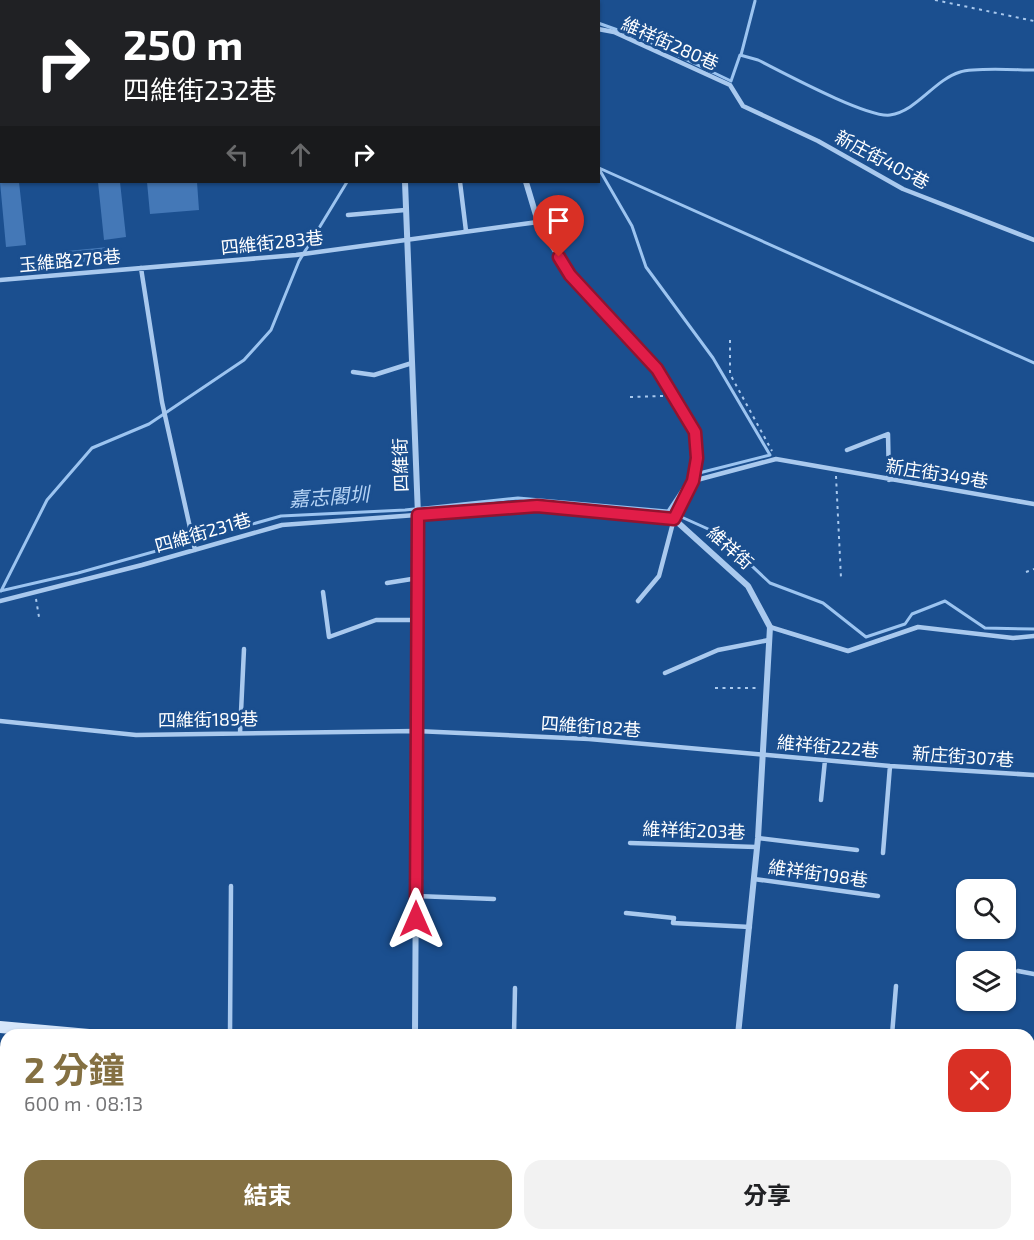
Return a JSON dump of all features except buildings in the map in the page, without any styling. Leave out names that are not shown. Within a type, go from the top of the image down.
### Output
[{"type":"street","name":"四維街","points":[[405,183],[405,239],[418,515],[415,1029]]},
{"type":"street","points":[[526,183],[538,222],[570,275],[657,369],[695,432],[697,458],[693,481],[674,519]]},
{"type":"street","name":"維祥街","points":[[674,519],[748,585],[770,627]]},
{"type":"street","points":[[739,1029],[758,838],[770,627]]},
{"type":"lane","name":"維祥街280巷","points":[[600,29],[614,32],[730,86]]},
{"type":"lane","name":"新庄街405巷","points":[[730,86],[743,106],[818,141],[903,189],[1034,240]]},
{"type":"lane","points":[[460,183],[466,231]]},
{"type":"lane","points":[[348,215],[405,210]]},
{"type":"lane","name":"四維街283巷","points":[[141,268],[296,255],[538,222]]},
{"type":"lane","points":[[141,268],[162,402],[195,550]]},
{"type":"lane","name":"玉維路278巷","points":[[0,280],[141,268]]},
{"type":"lane","points":[[353,372],[374,375],[412,363]]},
{"type":"lane","points":[[847,450],[888,434],[889,480]]},
{"type":"lane","points":[[693,481],[776,459]]},
{"type":"lane","name":"新庄街349巷","points":[[776,459],[1034,504]]},
{"type":"lane","name":"四維街231巷","points":[[0,601],[282,525],[537,506],[674,519]]},
{"type":"lane","points":[[638,601],[659,576],[674,519]]},
{"type":"lane","points":[[387,583],[418,578]]},
{"type":"lane","points":[[323,592],[329,637],[376,620],[417,620]]},
{"type":"lane","points":[[770,627],[848,651],[918,627],[1013,638],[1034,636]]},
{"type":"lane","points":[[666,673],[718,650],[769,640]]},
{"type":"lane","points":[[240,733],[244,648]]},
{"type":"lane","name":"四維街189巷","points":[[0,721],[136,735],[416,731]]},
{"type":"lane","name":"四維街182巷","points":[[416,731],[590,739],[764,754]]},
{"type":"lane","name":"維祥街222巷","points":[[764,754],[890,766]]},
{"type":"lane","points":[[821,800],[825,760]]},
{"type":"lane","points":[[883,853],[890,766]]},
{"type":"lane","name":"新庄街307巷","points":[[890,766],[1034,775]]},
{"type":"lane","points":[[758,838],[857,850]]},
{"type":"lane","name":"維祥街203巷","points":[[630,843],[756,847]]},
{"type":"lane","name":"維祥街198巷","points":[[754,879],[878,896]]},
{"type":"lane","points":[[230,1029],[231,886]]},
{"type":"lane","points":[[416,896],[494,899]]},
{"type":"lane","points":[[626,913],[674,918],[673,923],[750,927]]},
{"type":"lane","points":[[1018,971],[1034,974]]},
{"type":"lane","points":[[892,1029],[896,986]]},
{"type":"lane","points":[[514,1029],[515,988]]},
{"type":"path","points":[[935,0],[1034,21]]},
{"type":"path","points":[[730,340],[730,374],[762,428],[776,459]]},
{"type":"path","points":[[630,397],[674,396]]},
{"type":"path","points":[[836,471],[841,578]]},
{"type":"path","points":[[1026,572],[1034,569]]},
{"type":"path","points":[[34,591],[39,617]]},
{"type":"path","points":[[715,688],[767,688]]},
{"type":"waterway","points":[[741,55],[755,1]]},
{"type":"waterway","points":[[600,24],[643,39],[731,81],[740,55],[758,60],[844,102],[879,114],[890,115],[909,108],[951,76],[967,70],[1034,70]]},
{"type":"waterway","points":[[600,168],[1034,363]]},
{"type":"waterway","points":[[600,171],[632,226],[646,267],[713,358],[770,455],[699,473],[686,484],[668,511]]},
{"type":"waterway","points":[[1,591],[47,500],[92,448],[149,424],[244,360],[271,330],[299,261],[346,183]]},
{"type":"waterway","name":"嘉志閣圳","points":[[0,591],[78,573],[281,516],[405,510],[518,498],[668,511],[717,533],[770,583],[823,603],[866,637],[905,624],[912,614],[945,601],[985,628],[1034,629]]},
{"type":"route","points":[[416,919],[418,515],[537,506],[674,519],[693,481],[697,458],[695,432],[682,408],[657,369],[570,275],[559,257]]}]
